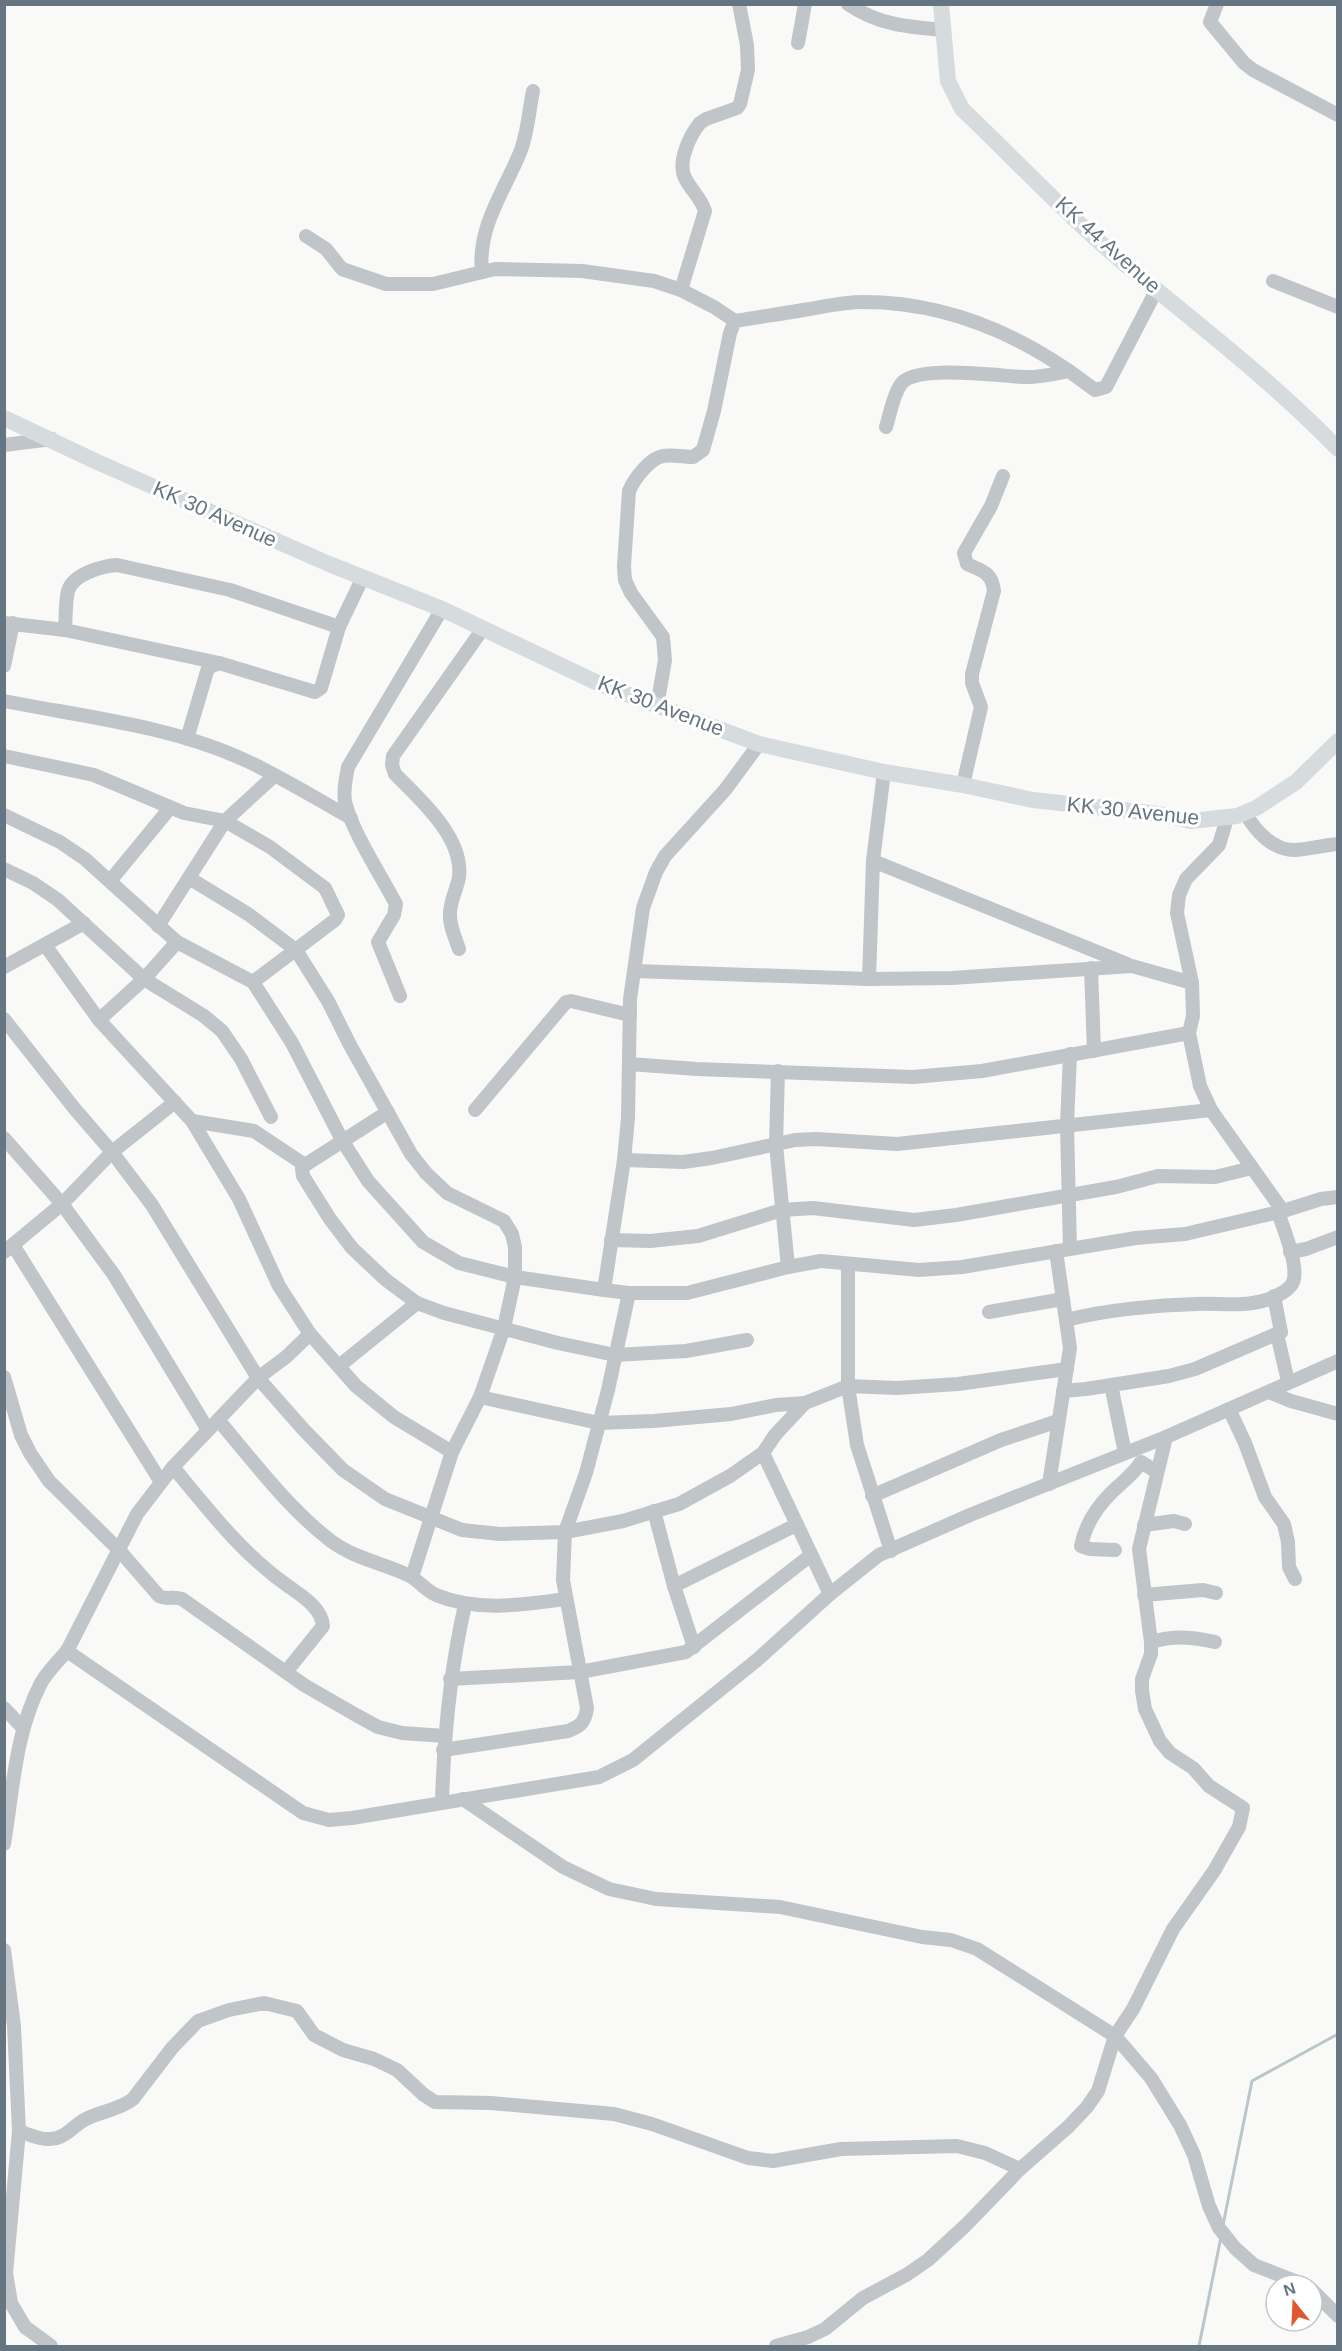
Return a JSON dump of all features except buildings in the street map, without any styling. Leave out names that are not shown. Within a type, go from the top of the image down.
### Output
[{"type":"main road","name":"KK 44 Avenue","points":[[941,4],[948,81],[962,109],[1102,243],[1258,372],[1293,403],[1338,449]]},
{"type":"main road","name":"KK 30 Avenue","points":[[4,418],[127,475],[442,609],[482,630],[600,684],[759,744],[884,772],[963,785],[1033,800],[1159,814],[1191,820],[1227,818],[1245,813],[1296,782],[1338,741]]},
{"type":"street","points":[[681,290],[705,211],[685,178],[682,162],[700,123],[737,108],[740,104],[748,70],[747,45],[740,4]]},
{"type":"street","points":[[798,44],[805,4]]},
{"type":"street","points":[[848,4],[875,20],[902,26],[944,30]]},
{"type":"street","points":[[1217,4],[1210,22],[1244,63],[1338,115]]},
{"type":"street","points":[[482,272],[480,255],[488,219],[522,146],[533,91]]},
{"type":"street","points":[[306,236],[326,249],[342,269],[387,284],[433,284],[495,269],[582,271],[654,281],[681,290],[735,321],[862,302],[923,306],[1014,337],[1095,390],[1106,387],[1157,289]]},
{"type":"street","points":[[1273,281],[1338,307]]},
{"type":"street","points":[[657,706],[665,660],[663,637],[631,593],[625,580],[629,490],[633,482],[655,459],[663,456],[693,457],[703,450],[714,411],[730,333],[735,321]]},
{"type":"street","points":[[886,427],[902,383],[909,377],[952,373],[1039,377],[1069,371]]},
{"type":"street","points":[[4,445],[52,440]]},
{"type":"street","points":[[963,785],[981,707],[972,683],[972,674],[994,591],[993,581],[988,574],[968,564],[964,553],[991,506],[1003,476]]},
{"type":"street","points":[[65,630],[68,592],[72,582],[105,566],[117,565],[230,590],[339,627]]},
{"type":"street","points":[[4,666],[9,623],[65,630],[219,663],[315,692],[321,688],[339,627],[363,577]]},
{"type":"street","points":[[400,996],[378,942],[394,915],[396,904],[351,818],[345,800],[348,767],[442,609]]},
{"type":"street","points":[[459,949],[450,924],[450,913],[459,875],[449,837],[442,824],[395,774],[392,765],[393,756],[482,630]]},
{"type":"street","points":[[187,739],[208,668],[219,663]]},
{"type":"street","points":[[4,701],[187,739],[246,761],[351,818]]},
{"type":"street","points":[[604,1290],[624,1160],[630,1015],[639,925],[656,872],[673,845],[725,790],[759,744]]},
{"type":"street","points":[[4,756],[94,776],[170,808],[225,821],[270,847],[326,888],[338,915],[335,920],[254,982]]},
{"type":"street","points":[[869,979],[873,861],[884,772]]},
{"type":"street","points":[[158,926],[225,821],[274,776]]},
{"type":"street","points":[[111,881],[170,808]]},
{"type":"street","points":[[1245,813],[1255,828],[1284,848],[1294,850],[1338,844]]},
{"type":"street","points":[[4,815],[60,842],[86,859],[177,942],[254,982],[292,1043],[342,1140],[368,1181],[423,1242],[459,1263],[515,1278],[604,1290],[629,1293],[687,1293],[788,1267],[821,1261],[919,1270],[962,1267],[1136,1238],[1185,1234],[1281,1212],[1321,1199],[1338,1197]]},
{"type":"street","points":[[1066,1320],[1095,1313],[1196,1304],[1265,1301],[1288,1288],[1294,1280],[1281,1212],[1210,1110],[1200,1086],[1189,1033],[1193,1016],[1192,983],[1177,913],[1179,895],[1186,879],[1219,845],[1227,818]]},
{"type":"street","points":[[873,861],[892,871],[1132,966],[1192,983]]},
{"type":"street","points":[[4,869],[33,883],[58,900],[144,979],[204,1016],[222,1031],[241,1059],[271,1117]]},
{"type":"street","points":[[189,878],[248,914],[296,950],[328,1000],[350,1045],[411,1154],[426,1173],[447,1193],[504,1221],[513,1241],[515,1278],[504,1329],[480,1397],[452,1452],[411,1577]]},
{"type":"street","points":[[4,967],[84,923]]},
{"type":"street","points":[[99,1020],[144,979],[177,942]]},
{"type":"street","points":[[45,945],[99,1020],[192,1121],[239,1198],[279,1286],[310,1334],[356,1386],[394,1417],[452,1452]]},
{"type":"street","points":[[635,971],[869,979],[952,978],[1132,966]]},
{"type":"street","points":[[1091,968],[1094,1051]]},
{"type":"street","points":[[475,1110],[566,1002],[571,1001],[630,1015]]},
{"type":"street","points":[[4,1019],[152,1205],[258,1378],[343,1470],[385,1499],[462,1530],[500,1534],[565,1532],[623,1521],[689,1498],[730,1476],[763,1453],[775,1435],[805,1403]]},
{"type":"street","points":[[629,1064],[698,1070],[913,1077],[982,1071],[1189,1033]]},
{"type":"street","points":[[1049,1484],[1070,1348],[1064,1299],[1063,1250],[1069,1194],[1066,1125],[1070,1054]]},
{"type":"street","points":[[778,1071],[776,1145],[788,1267]]},
{"type":"street","points":[[161,1482],[7,1250],[62,1204],[112,1152],[175,1101]]},
{"type":"street","points":[[624,1160],[683,1162],[816,1139],[897,1144],[1210,1110]]},
{"type":"street","points":[[388,1112],[305,1165],[302,1169],[303,1176],[330,1219],[352,1248],[386,1280],[417,1302],[444,1313],[558,1343],[615,1355],[686,1351],[747,1340]]},
{"type":"street","points":[[192,1121],[254,1131],[305,1165]]},
{"type":"street","points":[[4,1138],[62,1204],[114,1275],[208,1431]]},
{"type":"street","points":[[611,1240],[650,1241],[699,1236],[782,1210],[835,1209],[914,1220],[956,1215],[1116,1187],[1158,1176],[1215,1177],[1252,1168]]},
{"type":"street","points":[[1290,1252],[1306,1249],[1338,1237]]},
{"type":"street","points":[[848,1264],[848,1386],[857,1446],[891,1551]]},
{"type":"street","points":[[4,1377],[21,1435],[49,1481],[119,1550],[159,1596],[182,1599],[286,1672],[356,1716],[378,1726],[444,1743],[568,1731],[580,1726],[586,1718],[587,1708],[566,1599],[563,1571],[565,1532],[586,1473],[629,1293]]},
{"type":"street","points":[[1063,1391],[1169,1376],[1195,1369],[1277,1334],[1281,1332],[1274,1296]]},
{"type":"street","points":[[989,1312],[1064,1299]]},
{"type":"street","points":[[339,1366],[417,1302]]},
{"type":"street","points":[[4,1844],[11,1754],[41,1683],[66,1651],[137,1515],[173,1467],[258,1378],[286,1357],[310,1334]]},
{"type":"street","points":[[1277,1334],[1287,1377]]},
{"type":"street","points":[[66,1651],[303,1813],[328,1820],[599,1778],[633,1761],[757,1660],[868,1562],[970,1515],[1166,1437],[1338,1361]]},
{"type":"street","points":[[480,1397],[599,1423],[654,1421],[730,1414],[776,1405],[805,1403],[848,1386],[897,1388],[958,1384],[1066,1369]]},
{"type":"street","points":[[1111,1384],[1125,1453]]},
{"type":"street","points":[[1269,1392],[1338,1414]]},
{"type":"street","points":[[1229,1409],[1245,1443],[1265,1497],[1284,1524],[1288,1542],[1289,1567],[1295,1579]]},
{"type":"street","points":[[219,1421],[279,1492],[332,1541],[367,1561],[411,1577],[423,1588],[436,1595],[465,1605],[523,1605],[566,1599]]},
{"type":"street","points":[[872,1496],[1001,1440],[1058,1421]]},
{"type":"street","points":[[777,2346],[814,2340],[863,2298],[906,2275],[928,2260],[1087,2107],[1098,2091],[1115,2036],[1133,2009],[1173,1929],[1214,1871],[1239,1827],[1243,1808],[1209,1786],[1193,1768],[1170,1753],[1160,1741],[1145,1709],[1142,1679],[1151,1654],[1151,1642],[1139,1549],[1166,1437]]},
{"type":"street","points":[[763,1453],[830,1594]]},
{"type":"street","points":[[1115,1550],[1090,1549],[1081,1546],[1084,1530],[1111,1493],[1131,1476],[1141,1462],[1157,1472]]},
{"type":"street","points":[[173,1467],[232,1538],[269,1573],[303,1597],[321,1614],[323,1626],[286,1672]]},
{"type":"street","points":[[654,1512],[674,1586],[694,1647]]},
{"type":"street","points":[[1144,1525],[1174,1521],[1185,1524]]},
{"type":"street","points":[[674,1586],[796,1524]]},
{"type":"street","points":[[450,1679],[580,1672],[686,1652],[811,1555]]},
{"type":"street","points":[[1144,1595],[1203,1590],[1216,1593]]},
{"type":"street","points":[[442,1802],[444,1743],[450,1679],[465,1605]]},
{"type":"street","points":[[1151,1642],[1188,1636],[1215,1642]]},
{"type":"street","points":[[4,1708],[23,1728]]},
{"type":"street","points":[[463,1799],[563,1867],[609,1889],[656,1899],[780,1907],[922,1937],[951,1940],[977,1949],[1115,2036],[1151,2078],[1180,2125],[1194,2155],[1209,2206],[1219,2228],[1235,2248],[1254,2265],[1274,2273]]},
{"type":"street","points":[[4,1950],[19,2131],[6,2273],[11,2303],[25,2327],[51,2346]]},
{"type":"street","points":[[19,2131],[47,2140],[68,2135],[87,2118],[125,2105],[133,2099],[172,2048],[198,2021],[229,2010],[264,2003],[297,2011],[314,2035],[343,2050],[374,2059],[397,2070],[435,2102],[491,2103],[614,2114],[651,2124],[748,2158],[773,2161],[841,2149],[957,2146],[985,2153],[1020,2169]]},
{"type":"street","points":[[1324,2302],[1338,2316]]},
{"type":"waterway","points":[[1223,2225],[1252,2081],[1338,2034]]},
{"type":"waterway","points":[[1199,2346],[1221,2237]]}]
